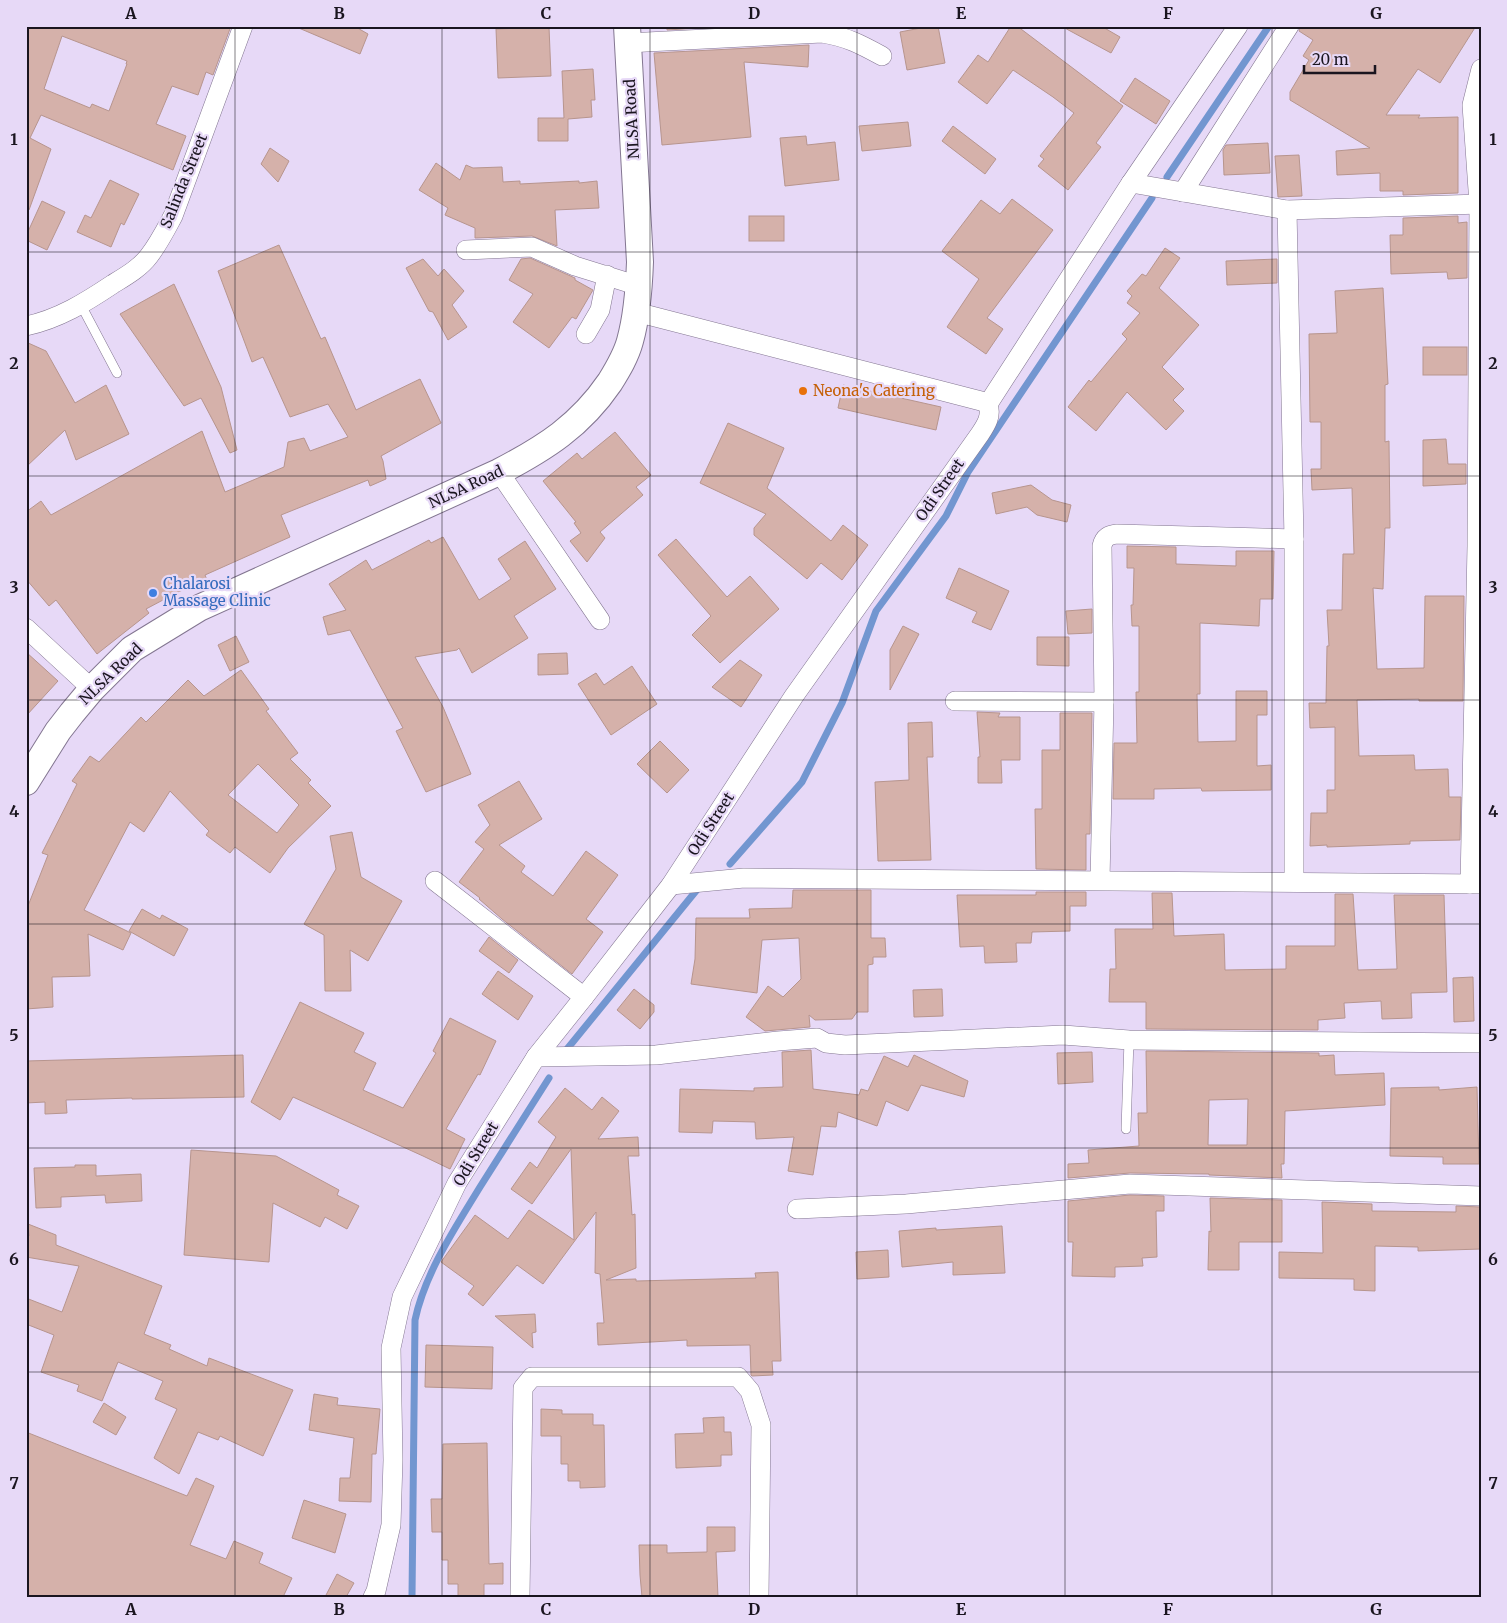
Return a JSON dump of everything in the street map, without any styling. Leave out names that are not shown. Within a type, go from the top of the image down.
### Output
[{"type":"main road","name":"NLSA Road","points":[[26,782],[58,731],[92,689],[132,649],[199,608],[531,456],[561,436],[584,415],[602,393],[620,366],[630,342],[639,286],[640,262],[627,34]]},
{"type":"street","name":"Salinda Street","points":[[26,326],[42,323],[81,306],[134,271],[148,257],[173,216],[243,26]]},
{"type":"street","points":[[636,312],[988,404],[1131,183],[1238,26]]},
{"type":"street","points":[[1183,192],[1289,26]]},
{"type":"street","points":[[627,34],[822,33],[856,42],[882,56]]},
{"type":"street","points":[[671,885],[744,878],[1475,884],[1480,204],[1472,105],[1481,69]]},
{"type":"street","points":[[1131,183],[1287,210],[1480,204]]},
{"type":"street","points":[[1287,210],[1294,539],[1294,882]]},
{"type":"street","points":[[466,250],[532,247],[575,266],[639,286]]},
{"type":"street","points":[[586,334],[600,310],[607,275]]},
{"type":"street","name":"Odi Street","points":[[372,1597],[376,1591],[391,1525],[393,1460],[391,1348],[402,1297],[457,1183],[536,1057],[671,885],[794,696],[980,434],[989,416],[988,404]]},
{"type":"street","points":[[499,472],[600,620]]},
{"type":"street","points":[[1100,880],[1104,702],[1102,546],[1104,540],[1107,537],[1118,534],[1294,539]]},
{"type":"street","points":[[26,628],[92,689]]},
{"type":"street","points":[[955,701],[1104,702]]},
{"type":"street","points":[[435,881],[584,997]]},
{"type":"street","points":[[536,1057],[656,1055],[817,1038],[826,1043],[845,1045],[1063,1035],[1129,1040],[1481,1043]]},
{"type":"street","points":[[797,1209],[906,1204],[1130,1184],[1481,1196]]},
{"type":"street","points":[[520,1597],[523,1388],[532,1376],[738,1377],[750,1391],[761,1425],[759,1597]]},
{"type":"lane","points":[[81,306],[117,373]]},
{"type":"lane","points":[[1126,1129],[1129,1040]]},
{"type":"building","points":[[26,26],[231,26],[213,75],[206,72],[198,95],[172,86],[156,124],[186,136],[173,170],[41,115],[30,138],[51,149],[29,210],[26,210]],"holes":[[[62,36],[127,61],[109,111],[92,104],[90,108],[44,89]]]},
{"type":"building","points":[[294,26],[354,26],[368,34],[360,54]]},
{"type":"building","points":[[667,26],[715,26],[715,27],[667,30]]},
{"type":"building","points":[[938,26],[945,63],[907,70],[900,32]]},
{"type":"building","points":[[1011,26],[1017,26],[1123,106],[1096,143],[1101,147],[1068,190],[1038,166],[1044,159],[1040,156],[1074,113],[1013,70],[987,104],[958,82],[978,55],[988,62]]},
{"type":"building","points":[[1061,26],[1101,26],[1120,37],[1111,53]]},
{"type":"building","points":[[1300,26],[1476,26],[1440,83],[1418,69],[1386,115],[1420,115],[1418,118],[1458,117],[1458,193],[1403,195],[1403,191],[1380,191],[1380,173],[1337,175],[1336,151],[1370,148],[1290,100],[1290,92],[1309,60],[1303,56],[1313,40],[1299,31]]},
{"type":"building","points":[[549,27],[551,76],[498,78],[496,29]]},
{"type":"building","points":[[809,45],[808,67],[744,62],[751,137],[662,145],[654,53]]},
{"type":"building","points":[[593,69],[595,100],[591,100],[592,117],[568,119],[568,141],[538,141],[538,118],[564,118],[562,71]]},
{"type":"building","points":[[1135,78],[1170,101],[1156,124],[1120,101]]},
{"type":"building","points":[[908,122],[911,146],[862,151],[859,126]]},
{"type":"building","points":[[953,126],[996,159],[985,174],[942,141]]},
{"type":"building","points":[[806,136],[807,145],[835,142],[839,180],[785,186],[780,138]]},
{"type":"building","points":[[1268,143],[1270,173],[1224,175],[1223,150],[1226,145]]},
{"type":"building","points":[[270,148],[289,161],[278,182],[261,164]]},
{"type":"building","points":[[1299,155],[1302,196],[1278,197],[1275,156]]},
{"type":"building","points":[[436,163],[460,180],[466,165],[473,168],[502,167],[503,182],[520,181],[520,184],[597,181],[599,208],[555,210],[557,246],[532,236],[475,238],[475,228],[445,215],[448,208],[419,190]]},
{"type":"building","points":[[110,180],[139,194],[124,225],[121,223],[111,247],[77,232],[85,215],[91,218]]},
{"type":"building","points":[[1012,199],[1053,230],[987,318],[1003,329],[986,354],[947,327],[979,279],[942,251],[981,200],[1000,214]]},
{"type":"building","points":[[42,201],[65,212],[47,250],[26,240],[26,236]]},
{"type":"building","points":[[749,216],[784,216],[784,241],[749,241]]},
{"type":"building","points":[[1458,216],[1458,223],[1467,222],[1467,278],[1448,279],[1447,272],[1391,274],[1390,235],[1403,235],[1403,218]]},
{"type":"building","points":[[279,245],[321,339],[325,337],[356,410],[420,379],[441,423],[381,456],[386,479],[370,486],[368,480],[281,515],[290,537],[205,575],[207,580],[178,592],[146,609],[149,613],[97,654],[56,600],[49,606],[26,579],[26,512],[41,501],[51,515],[202,431],[225,492],[284,467],[288,442],[304,438],[310,451],[348,437],[328,404],[290,417],[263,357],[252,362],[218,271]]},
{"type":"building","points":[[1165,248],[1180,258],[1159,288],[1199,325],[1162,367],[1184,389],[1173,400],[1184,411],[1166,430],[1127,392],[1096,431],[1068,407],[1089,380],[1091,382],[1127,339],[1122,334],[1140,313],[1127,303],[1132,296],[1127,291],[1142,274],[1146,276]]},
{"type":"building","points":[[530,258],[575,278],[575,280],[593,290],[576,319],[572,317],[549,348],[513,322],[533,294],[509,280],[521,259]]},
{"type":"building","points":[[423,259],[438,276],[444,269],[464,291],[452,305],[467,327],[448,340],[433,312],[429,311],[406,268]]},
{"type":"building","points":[[1277,259],[1277,283],[1227,285],[1226,261]]},
{"type":"building","points":[[174,284],[221,387],[237,450],[230,453],[201,398],[184,406],[120,314]]},
{"type":"building","points":[[1383,288],[1388,384],[1385,385],[1385,442],[1389,441],[1390,528],[1385,528],[1383,589],[1373,588],[1377,669],[1424,668],[1425,596],[1464,596],[1463,701],[1419,701],[1419,699],[1357,700],[1359,756],[1414,755],[1415,770],[1448,769],[1449,797],[1461,797],[1460,840],[1410,841],[1410,844],[1310,846],[1311,813],[1327,813],[1327,790],[1335,790],[1335,727],[1310,728],[1309,703],[1326,703],[1327,646],[1329,646],[1327,610],[1342,610],[1343,554],[1354,554],[1352,488],[1312,490],[1311,469],[1321,469],[1321,422],[1310,422],[1309,334],[1337,333],[1335,291]]},
{"type":"building","points":[[26,342],[46,351],[75,403],[106,385],[129,434],[76,460],[65,430],[26,467]]},
{"type":"building","points":[[1423,347],[1467,347],[1467,375],[1423,375]]},
{"type":"building","points":[[843,385],[941,407],[936,430],[838,408]]},
{"type":"building","points":[[728,423],[784,448],[767,488],[831,541],[843,525],[868,545],[842,580],[821,563],[807,579],[754,535],[754,528],[766,514],[700,483]]},
{"type":"building","points":[[615,432],[651,475],[636,487],[643,495],[600,532],[605,538],[587,562],[570,541],[581,533],[574,523],[576,522],[543,481],[577,453],[582,459]]},
{"type":"building","points":[[1446,439],[1448,464],[1466,464],[1466,484],[1423,486],[1423,440]]},
{"type":"building","points":[[1031,485],[1052,500],[1071,505],[1067,522],[1037,515],[1027,507],[996,514],[992,493]]},
{"type":"building","points":[[443,537],[479,600],[511,579],[498,559],[525,541],[556,589],[514,616],[528,638],[472,673],[459,648],[457,650],[415,657],[443,707],[471,774],[426,792],[396,731],[403,728],[350,630],[328,635],[323,617],[346,610],[329,584],[366,560],[372,570],[429,540],[431,543]]},
{"type":"building","points":[[676,539],[727,597],[750,576],[779,609],[720,663],[692,635],[711,616],[658,555]]},
{"type":"building","points":[[1127,546],[1176,547],[1176,564],[1236,566],[1236,551],[1274,551],[1273,599],[1260,599],[1259,626],[1200,623],[1200,694],[1197,694],[1198,742],[1236,741],[1236,691],[1267,691],[1267,715],[1257,715],[1257,766],[1271,765],[1271,790],[1202,791],[1201,788],[1154,789],[1154,799],[1113,799],[1114,743],[1137,743],[1136,692],[1139,692],[1139,626],[1132,626],[1131,605],[1133,605],[1134,568],[1127,568]]},
{"type":"building","points":[[959,568],[1009,591],[991,630],[972,622],[977,612],[946,598]]},
{"type":"building","points":[[1092,609],[1092,633],[1068,634],[1066,611]]},
{"type":"building","points":[[903,626],[919,634],[890,690],[890,650]]},
{"type":"building","points":[[236,636],[249,662],[230,671],[218,645]]},
{"type":"building","points":[[1037,637],[1069,637],[1069,666],[1037,665]]},
{"type":"building","points":[[26,652],[58,681],[26,716]]},
{"type":"building","points":[[567,653],[568,674],[538,675],[538,654]]},
{"type":"building","points":[[740,660],[762,675],[741,707],[712,687]]},
{"type":"building","points":[[632,666],[657,704],[611,735],[578,684],[596,673],[604,685]]},
{"type":"building","points":[[241,670],[269,709],[266,711],[298,753],[290,759],[311,780],[308,783],[331,806],[288,848],[270,873],[235,847],[230,853],[206,835],[209,831],[170,791],[144,832],[130,822],[84,910],[131,933],[123,950],[88,934],[90,976],[52,977],[53,1007],[26,1009],[26,911],[48,855],[42,853],[77,784],[72,781],[90,756],[99,762],[141,717],[146,722],[188,680],[204,696]],"holes":[[[258,764],[299,805],[277,833],[228,795]]]},
{"type":"building","points":[[977,712],[1000,713],[998,717],[1020,717],[1020,760],[1001,760],[1002,783],[978,783],[978,757],[980,757]]},
{"type":"building","points":[[1060,713],[1092,713],[1090,834],[1086,834],[1086,870],[1036,869],[1035,809],[1042,809],[1042,750],[1060,750]]},
{"type":"building","points":[[932,722],[933,757],[927,757],[931,860],[878,861],[875,782],[909,780],[908,723]]},
{"type":"building","points":[[660,741],[689,770],[667,793],[637,764]]},
{"type":"building","points":[[519,781],[542,819],[499,845],[525,866],[521,872],[553,896],[586,851],[618,875],[586,919],[603,932],[572,974],[502,919],[480,898],[459,882],[484,849],[475,842],[490,825],[478,805]]},
{"type":"building","points":[[352,832],[361,877],[402,901],[368,961],[350,950],[351,991],[325,991],[324,935],[304,924],[336,869],[330,836]]},
{"type":"building","points":[[793,890],[871,890],[871,938],[885,938],[886,957],[873,957],[873,964],[868,965],[868,1012],[857,1012],[852,1019],[815,1020],[809,1015],[810,1027],[765,1031],[746,1017],[768,986],[783,997],[801,979],[799,938],[762,940],[757,993],[691,984],[695,959],[696,918],[750,918],[749,909],[792,908]]},
{"type":"building","points":[[1036,892],[1086,892],[1086,906],[1070,906],[1070,931],[1032,932],[1031,943],[1016,943],[1017,962],[985,963],[984,946],[960,947],[957,895],[1036,895]]},
{"type":"building","points":[[1152,893],[1172,893],[1174,936],[1224,934],[1225,970],[1286,969],[1286,946],[1335,946],[1335,894],[1353,894],[1358,970],[1397,969],[1394,895],[1444,895],[1447,992],[1411,993],[1412,1018],[1382,1019],[1381,1001],[1344,1003],[1345,1018],[1318,1020],[1318,1030],[1146,1029],[1146,1002],[1109,1002],[1110,969],[1116,969],[1115,929],[1153,929]]},
{"type":"building","points":[[142,909],[160,919],[162,915],[188,929],[174,956],[129,931]]},
{"type":"building","points":[[489,937],[518,960],[509,973],[479,951]]},
{"type":"building","points":[[498,971],[533,996],[518,1020],[482,994]]},
{"type":"building","points":[[1473,977],[1474,1021],[1454,1022],[1453,978]]},
{"type":"building","points":[[634,989],[654,1005],[654,1012],[640,1029],[617,1010]]},
{"type":"building","points":[[942,989],[943,1016],[914,1017],[913,990]]},
{"type":"building","points":[[300,1002],[364,1033],[354,1052],[376,1063],[363,1090],[403,1108],[436,1053],[433,1051],[450,1018],[496,1041],[480,1075],[478,1074],[446,1129],[465,1139],[450,1169],[293,1097],[280,1120],[251,1102]]},
{"type":"building","points":[[811,1050],[813,1089],[859,1095],[861,1089],[868,1091],[884,1056],[908,1067],[914,1055],[968,1081],[964,1097],[921,1085],[908,1111],[886,1101],[877,1126],[838,1112],[836,1127],[821,1126],[813,1175],[788,1171],[794,1137],[756,1139],[755,1122],[713,1121],[712,1133],[679,1132],[680,1089],[754,1091],[754,1088],[783,1087],[782,1052]]},
{"type":"building","points":[[1146,1051],[1319,1053],[1319,1056],[1334,1055],[1335,1075],[1384,1073],[1385,1105],[1285,1111],[1284,1164],[1281,1164],[1282,1178],[1209,1174],[1130,1173],[1068,1178],[1068,1164],[1089,1163],[1088,1150],[1139,1146],[1138,1113],[1147,1113]],"holes":[[[1248,1099],[1247,1145],[1208,1145],[1209,1100]]]},
{"type":"building","points":[[1092,1052],[1093,1082],[1058,1084],[1057,1053]]},
{"type":"building","points":[[243,1055],[244,1097],[66,1100],[67,1113],[45,1114],[45,1102],[26,1103],[26,1061]]},
{"type":"building","points":[[1439,1087],[1439,1090],[1477,1087],[1479,1164],[1443,1164],[1443,1157],[1390,1156],[1391,1088]]},
{"type":"building","points":[[565,1088],[592,1110],[602,1097],[619,1111],[598,1139],[638,1137],[639,1156],[628,1156],[632,1215],[635,1214],[636,1268],[606,1280],[756,1278],[755,1273],[778,1272],[781,1361],[772,1361],[773,1375],[751,1375],[750,1345],[687,1346],[687,1340],[598,1345],[597,1323],[604,1323],[600,1274],[595,1273],[596,1212],[543,1284],[517,1265],[483,1306],[468,1294],[474,1286],[441,1262],[475,1215],[508,1239],[529,1210],[574,1240],[571,1149],[532,1204],[511,1189],[530,1162],[537,1168],[556,1137],[538,1122]]},
{"type":"building","points":[[191,1150],[276,1156],[339,1190],[337,1195],[359,1206],[347,1229],[325,1217],[320,1227],[273,1203],[269,1262],[184,1255]]},
{"type":"building","points":[[75,1165],[96,1165],[96,1176],[141,1174],[142,1201],[106,1203],[105,1195],[61,1197],[61,1207],[36,1208],[34,1168],[75,1167]]},
{"type":"building","points":[[1130,1195],[1164,1196],[1164,1211],[1156,1211],[1157,1257],[1142,1258],[1143,1266],[1115,1267],[1115,1277],[1072,1276],[1073,1242],[1068,1242],[1068,1201]]},
{"type":"building","points":[[1210,1198],[1282,1200],[1282,1242],[1239,1242],[1239,1270],[1208,1270],[1209,1231],[1211,1232]]},
{"type":"building","points":[[1322,1202],[1372,1204],[1372,1211],[1456,1212],[1456,1206],[1481,1207],[1481,1249],[1418,1251],[1418,1247],[1375,1246],[1375,1291],[1354,1290],[1354,1279],[1279,1278],[1279,1252],[1323,1253]]},
{"type":"building","points":[[28,1224],[56,1235],[56,1245],[162,1286],[144,1334],[171,1345],[169,1349],[207,1366],[209,1358],[293,1390],[263,1456],[220,1436],[218,1440],[198,1432],[179,1474],[154,1458],[177,1409],[155,1399],[163,1381],[118,1362],[102,1401],[77,1391],[79,1385],[41,1372],[54,1335],[26,1324],[26,1298],[62,1312],[79,1266],[26,1257],[26,1235],[29,1236]]},
{"type":"building","points":[[1002,1226],[1005,1273],[953,1275],[953,1262],[902,1267],[899,1231]]},
{"type":"building","points":[[888,1250],[889,1277],[857,1279],[856,1252]]},
{"type":"building","points":[[535,1314],[536,1332],[532,1333],[533,1348],[495,1316]]},
{"type":"building","points":[[426,1345],[493,1347],[492,1389],[425,1387]]},
{"type":"building","points":[[314,1394],[338,1398],[337,1405],[380,1409],[376,1454],[372,1454],[371,1502],[339,1501],[340,1478],[350,1478],[354,1438],[309,1430]]},
{"type":"building","points":[[104,1403],[126,1417],[116,1435],[93,1422]]},
{"type":"building","points":[[541,1409],[562,1410],[562,1414],[593,1414],[593,1425],[604,1425],[605,1487],[580,1488],[580,1481],[568,1481],[568,1464],[561,1464],[561,1436],[541,1436]]},
{"type":"building","points":[[724,1417],[724,1432],[731,1432],[732,1455],[721,1455],[721,1466],[676,1468],[675,1434],[704,1433],[703,1418]]},
{"type":"building","points":[[26,1432],[187,1496],[196,1478],[214,1486],[190,1545],[226,1559],[234,1541],[263,1553],[259,1563],[292,1578],[283,1597],[26,1597]]},
{"type":"building","points":[[487,1443],[489,1564],[503,1563],[503,1584],[484,1584],[484,1597],[458,1597],[458,1584],[448,1584],[448,1560],[442,1560],[442,1532],[432,1532],[431,1499],[442,1499],[443,1444]]},
{"type":"building","points":[[304,1500],[346,1514],[335,1553],[292,1538]]},
{"type":"building","points":[[707,1527],[735,1527],[735,1551],[716,1552],[718,1597],[642,1597],[639,1545],[667,1545],[667,1553],[707,1552]]},
{"type":"building","points":[[337,1574],[354,1583],[346,1597],[325,1597]]},
{"type":"waterway","points":[[1167,177],[1269,26]]},
{"type":"waterway","points":[[730,864],[802,782],[842,703],[876,611],[946,516],[968,472],[1152,198]]},
{"type":"waterway","points":[[563,1054],[700,886]]},
{"type":"waterway","points":[[412,1597],[415,1320],[426,1285],[442,1251],[549,1078]]},
{"type":"place","name":"Neona's Catering","points":[[803,391]]},
{"type":"place","name":"Chalarosi Massage Clinic","points":[[153,593]]}]
